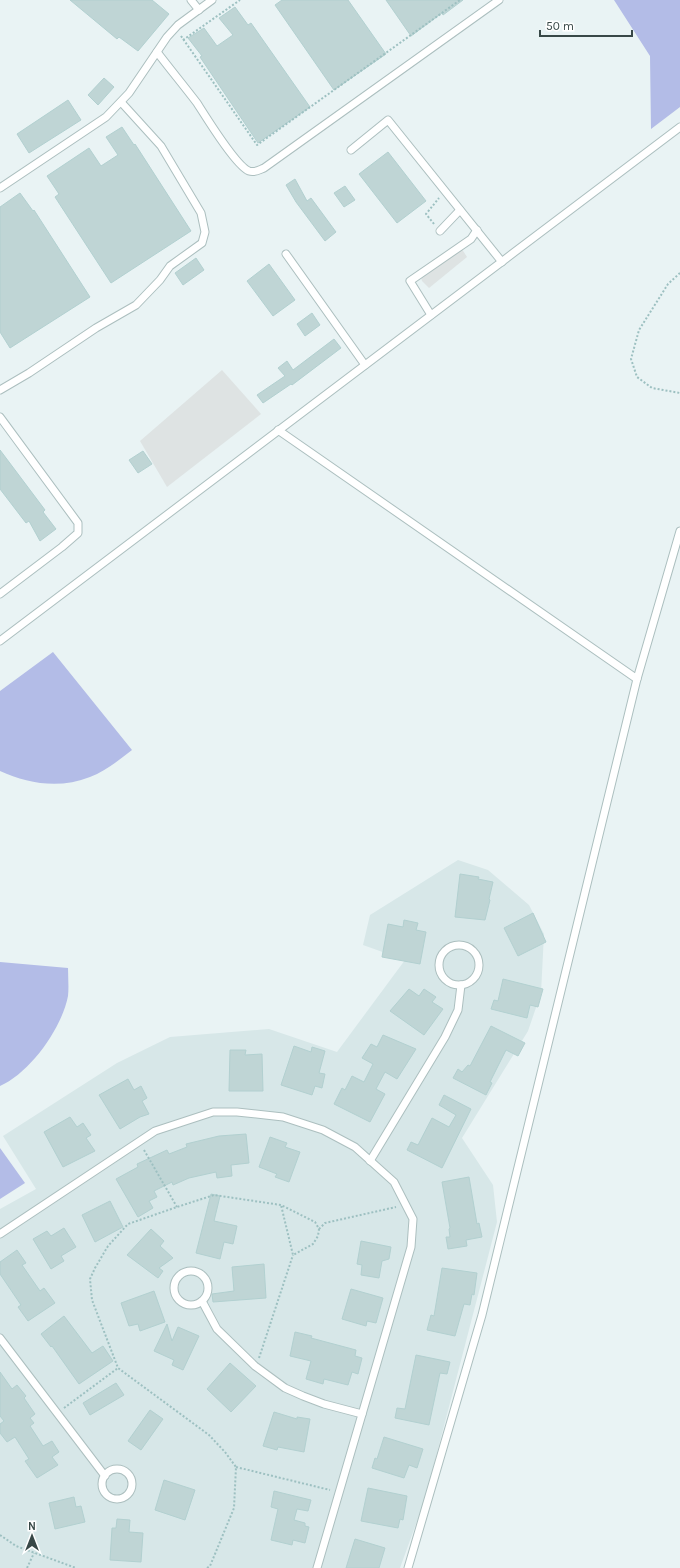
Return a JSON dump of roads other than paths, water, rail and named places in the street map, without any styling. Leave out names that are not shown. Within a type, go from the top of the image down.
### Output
[{"type":"lane","points":[[191,0],[198,10]]},
{"type":"lane","points":[[0,188],[106,117],[129,92],[178,25],[212,0]]},
{"type":"lane","points":[[157,52],[197,103],[244,168],[256,172],[264,168],[340,114],[498,0]]},
{"type":"lane","points":[[0,390],[29,373],[96,328],[136,305],[160,280],[170,266],[202,243],[205,232],[202,213],[161,146],[121,102]]},
{"type":"lane","points":[[351,150],[388,120],[502,262]]},
{"type":"lane","points":[[0,640],[680,126]]},
{"type":"lane","points":[[440,231],[460,210]]},
{"type":"lane","points":[[431,315],[410,280],[471,239],[477,230]]},
{"type":"lane","points":[[286,254],[365,365]]},
{"type":"lane","points":[[0,417],[78,523],[78,533],[0,594]]},
{"type":"lane","points":[[278,430],[637,679]]},
{"type":"lane","points":[[408,1568],[482,1315],[637,679],[680,531]]},
{"type":"lane","points":[[455,945],[462,945],[472,949],[476,953],[480,963],[477,974],[473,980],[461,985],[455,985],[448,982],[440,970],[440,960],[442,954],[445,950],[455,945]]},
{"type":"lane","points":[[370,1161],[445,1037],[458,1010],[461,985]]},
{"type":"lane","points":[[0,1234],[155,1131],[213,1112],[237,1112],[283,1118],[323,1130],[355,1147],[394,1182],[413,1219],[411,1247],[318,1568]]},
{"type":"lane","points":[[192,1270],[203,1274],[209,1287],[208,1293],[202,1301],[196,1304],[187,1304],[178,1298],[174,1290],[175,1282],[181,1274],[192,1270]]},
{"type":"lane","points":[[202,1301],[217,1329],[256,1366],[286,1388],[324,1404],[362,1414]]},
{"type":"lane","points":[[0,1338],[105,1476],[103,1486],[108,1495],[113,1498],[120,1499],[130,1493],[132,1480],[125,1471],[119,1469],[113,1470],[105,1476]]}]
